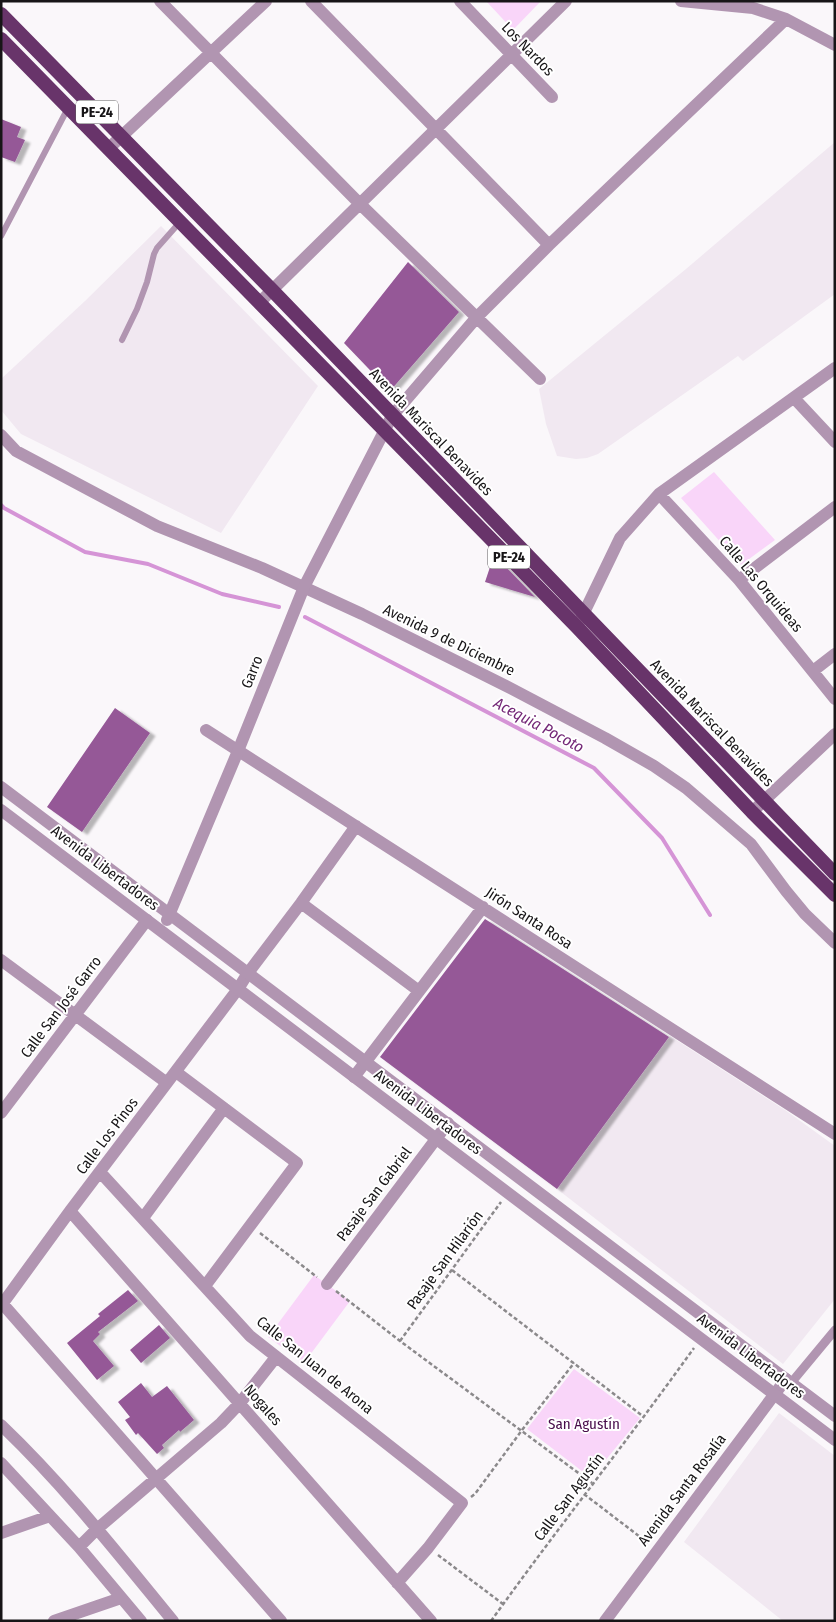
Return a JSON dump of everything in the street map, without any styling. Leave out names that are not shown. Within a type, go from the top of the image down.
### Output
[{"type":"highway","name":"Avenida Mariscal Benavides","points":[[1,14],[272,290],[835,874]]},
{"type":"highway","name":"Avenida Mariscal Benavides","points":[[1,39],[577,627],[752,812],[835,895]]},
{"type":"street","points":[[160,1],[360,204],[540,379]]},
{"type":"street","points":[[108,149],[266,1]]},
{"type":"street","points":[[311,1],[549,245]]},
{"type":"street","name":"Los Nardos","points":[[460,1],[552,97]]},
{"type":"street","points":[[259,303],[566,1]]},
{"type":"street","points":[[681,1],[753,8],[786,19],[835,46]]},
{"type":"street","name":"Garro","points":[[160,930],[170,915],[304,588],[392,416],[477,317],[549,245],[786,19]]},
{"type":"street","points":[[180,222],[194,210]]},
{"type":"street","points":[[577,627],[620,538],[659,494],[835,368]]},
{"type":"street","points":[[794,398],[835,442]]},
{"type":"street","name":"Avenida 9 de Diciembre","points":[[1,435],[16,451],[157,526],[262,568],[362,614],[512,689],[654,766],[686,788],[751,844],[805,914],[835,942]]},
{"type":"street","name":"Calle Las Orquideas","points":[[659,494],[739,580],[835,699]]},
{"type":"street","points":[[739,580],[835,506]]},
{"type":"street","points":[[813,671],[835,654]]},
{"type":"street","name":"Jirón Santa Rosa","points":[[206,730],[835,1134]]},
{"type":"street","points":[[752,812],[835,734]]},
{"type":"street","name":"Avenida Libertadores","points":[[1,787],[835,1416]]},
{"type":"street","name":"Avenida Libertadores","points":[[1,810],[835,1440]]},
{"type":"street","name":"Calle Los Pinos","points":[[2,1302],[238,989],[356,826]]},
{"type":"street","points":[[301,903],[419,991]]},
{"type":"street","points":[[354,1077],[483,907]]},
{"type":"street","name":"Calle San José Garro","points":[[4,1105],[147,920]]},
{"type":"street","points":[[1,960],[167,1083]]},
{"type":"street","points":[[176,1072],[297,1163],[205,1286]]},
{"type":"street","points":[[143,1218],[224,1108]]},
{"type":"street","name":"Pasaje San Gabriel","points":[[327,1284],[448,1123]]},
{"type":"street","name":"Calle San Juan de Arona","points":[[100,1172],[250,1336],[462,1503]]},
{"type":"street","name":"Nogales","points":[[70,1211],[431,1621]]},
{"type":"street","points":[[2,1302],[281,1621]]},
{"type":"street","points":[[789,1381],[835,1330]]},
{"type":"street","points":[[79,1547],[97,1529],[221,1424],[276,1357]]},
{"type":"street","name":"Avenida Santa Rosalía","points":[[605,1621],[774,1394],[789,1381]]},
{"type":"street","points":[[1,1425],[27,1449],[97,1529],[173,1621]]},
{"type":"street","points":[[1,1463],[79,1547],[141,1621]]},
{"type":"street","points":[[397,1583],[428,1548],[462,1503]]},
{"type":"street","points":[[1,1533],[50,1516]]},
{"type":"street","points":[[54,1621],[121,1598]]},
{"type":"lane","points":[[1,236],[68,108]]},
{"type":"lane","points":[[122,340],[137,309],[157,248],[180,222]]},
{"type":"path","name":"Pasaje San Hilarión","points":[[400,1340],[508,1193]]},
{"type":"path","points":[[250,1225],[592,1483]]},
{"type":"path","points":[[452,1270],[644,1417]]},
{"type":"path","name":"Calle San Agustín","points":[[492,1619],[701,1338]]},
{"type":"path","points":[[462,1503],[475,1494],[574,1363]]},
{"type":"path","points":[[584,1494],[658,1550]]},
{"type":"path","points":[[428,1548],[503,1604]]},
{"type":"path","points":[[492,1619],[496,1621]]},
{"type":"shaded area","points":[[835,142],[835,294],[743,361],[738,356],[598,454],[576,459],[557,456],[546,424],[539,389],[686,269]]},
{"type":"shaded area","points":[[161,226],[318,386],[221,533],[21,434],[1,410],[1,379],[85,301]]},
{"type":"shaded area","points":[[670,1036],[785,1110],[835,1146],[835,1299],[783,1364],[557,1189]]},
{"type":"shaded area","points":[[779,1413],[835,1456],[835,1621],[783,1621],[684,1542]]},
{"type":"green space","points":[[486,1],[541,1],[513,30]]},
{"type":"green space","points":[[714,472],[775,540],[741,565],[681,498]]},
{"type":"green space","points":[[314,1275],[350,1301],[304,1363],[268,1337]]},
{"type":"green space","name":"San Agustín","points":[[574,1369],[640,1418],[591,1478],[527,1429]]},
{"type":"building","points":[[1,119],[21,127],[17,137],[25,140],[15,162],[1,157]]},
{"type":"building","points":[[408,262],[459,312],[390,391],[344,343]]},
{"type":"building","points":[[491,564],[499,566],[503,564],[535,597],[485,582]]},
{"type":"building","points":[[115,708],[150,733],[82,832],[47,807]]},
{"type":"building","points":[[485,919],[669,1037],[557,1189],[380,1057]]},
{"type":"building","points":[[128,1290],[138,1301],[98,1332],[100,1334],[93,1341],[114,1366],[97,1380],[67,1343],[100,1316],[98,1314]]},
{"type":"building","points":[[159,1325],[170,1338],[141,1363],[130,1350]]},
{"type":"building","points":[[141,1383],[152,1397],[167,1386],[194,1420],[162,1445],[164,1448],[157,1454],[138,1433],[136,1435],[125,1420],[130,1417],[118,1402]]},
{"type":"waterway","name":"Acequia Pocoto","points":[[1,505],[85,552],[148,564],[222,594],[279,607]]},
{"type":"waterway","name":"Acequia Pocoto","points":[[305,617],[594,768],[662,838],[710,915]]}]
